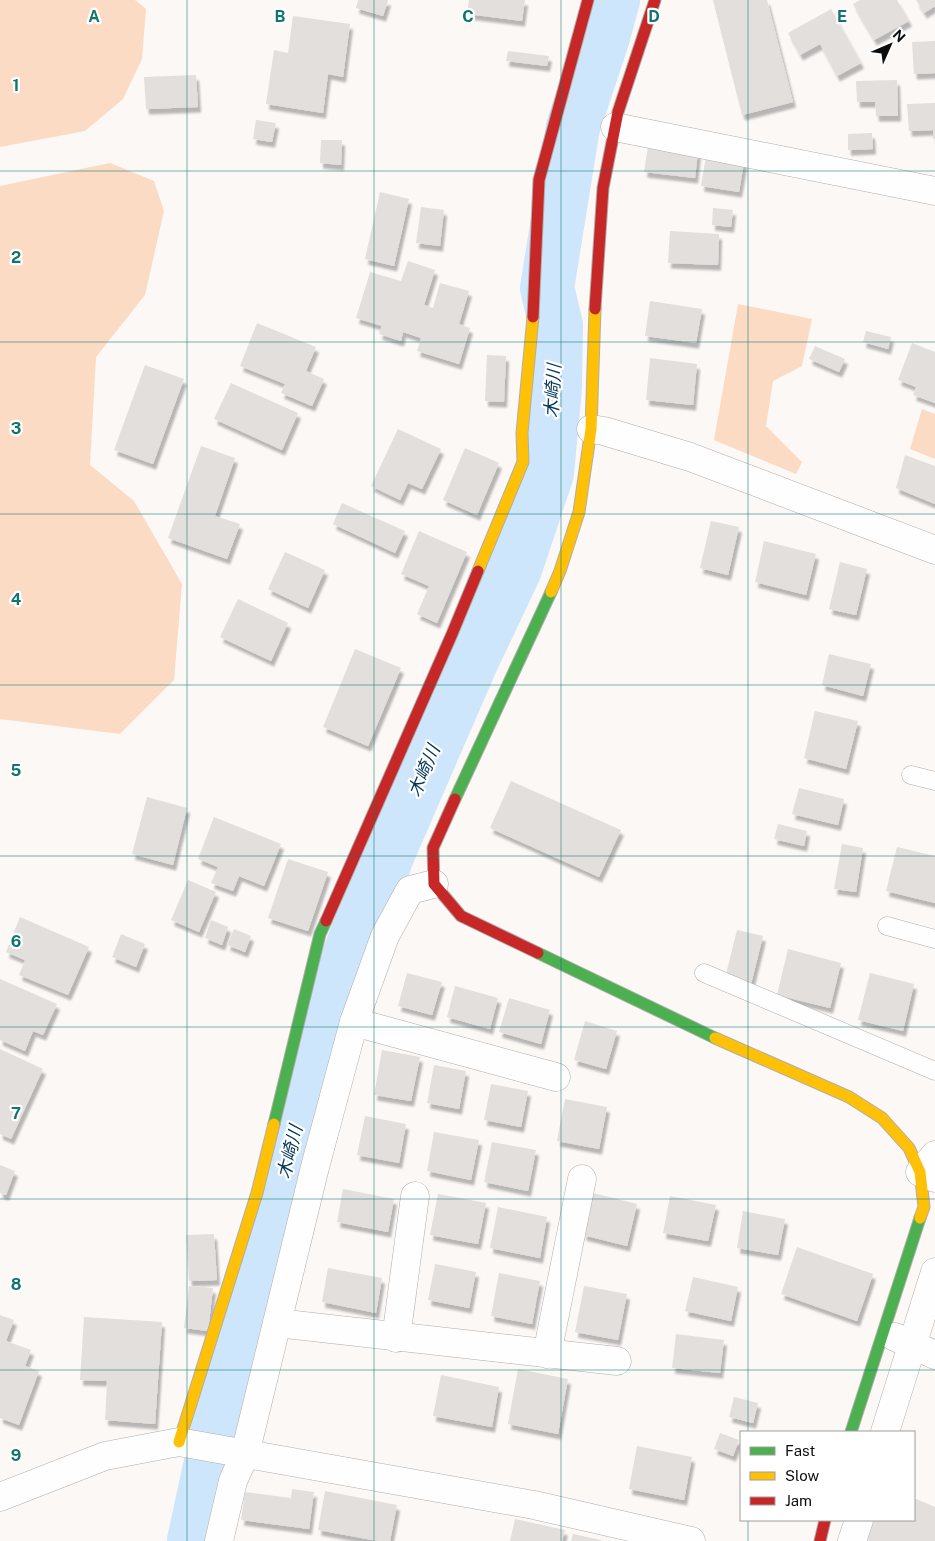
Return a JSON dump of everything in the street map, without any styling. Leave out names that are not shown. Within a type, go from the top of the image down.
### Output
[{"type":"street","points":[[179,1442],[257,1193],[320,934],[452,634],[524,462],[522,434],[532,336],[539,180],[588,0]]},
{"type":"street","points":[[655,0],[618,112],[603,188],[595,310],[591,429],[579,512],[560,571],[433,848],[434,884],[460,916],[684,1024],[849,1097],[882,1118],[930,1168],[924,1207],[851,1431]]},
{"type":"street","points":[[615,127],[935,191]]},
{"type":"street","points":[[591,429],[604,431],[690,457],[935,550]]},
{"type":"street","points":[[219,1541],[233,1481],[245,1454],[315,1167],[354,1022],[385,936],[410,890],[434,884]]},
{"type":"street","points":[[354,1022],[556,1077]]},
{"type":"street","points":[[547,1354],[582,1179]]},
{"type":"street","points":[[396,1338],[415,1196]]},
{"type":"street","points":[[885,1431],[923,1350],[935,1272]]},
{"type":"street","points":[[277,1323],[396,1338],[617,1361]]},
{"type":"street","points":[[884,1332],[923,1350]]},
{"type":"street","points":[[5,1489],[105,1456],[179,1442],[534,1505],[691,1541]]},
{"type":"street","points":[[820,1541],[825,1521]]},
{"type":"street","points":[[852,1541],[859,1521]]},
{"type":"lane","points":[[911,775],[935,781]]},
{"type":"lane","points":[[887,926],[935,939]]},
{"type":"lane","points":[[704,973],[935,1071]]},
{"type":"shaded area","points":[[0,0],[135,0],[146,9],[142,59],[123,99],[85,131],[0,147]]},
{"type":"shaded area","points":[[110,163],[154,181],[164,211],[145,295],[96,357],[90,465],[134,501],[182,584],[174,680],[120,734],[0,719],[0,186]]},
{"type":"shaded area","points":[[738,304],[812,319],[802,366],[773,381],[766,426],[802,462],[796,474],[714,440]]},
{"type":"shaded area","points":[[922,409],[935,414],[935,459],[910,449]]},
{"type":"building","points":[[358,0],[388,0],[383,16],[356,8]]},
{"type":"building","points":[[469,0],[525,0],[522,21],[467,14]]},
{"type":"building","points":[[713,0],[767,0],[793,102],[742,115]]},
{"type":"building","points":[[860,0],[897,0],[909,21],[874,40],[853,4]]},
{"type":"building","points":[[916,0],[935,0],[935,6],[924,13]]},
{"type":"building","points":[[831,9],[861,63],[837,76],[820,44],[800,55],[788,33]]},
{"type":"building","points":[[293,16],[350,24],[343,77],[328,74],[323,113],[266,104],[274,50],[288,53]]},
{"type":"building","points":[[935,41],[935,73],[914,74],[912,42]]},
{"type":"building","points":[[508,51],[549,56],[547,66],[506,61]]},
{"type":"building","points":[[196,75],[198,107],[146,109],[144,77]]},
{"type":"building","points":[[897,80],[898,116],[876,116],[875,102],[857,102],[856,81]]},
{"type":"building","points":[[935,103],[935,139],[933,139],[933,130],[909,131],[907,104]]},
{"type":"building","points":[[256,120],[276,123],[272,142],[253,139]]},
{"type":"building","points":[[872,133],[873,149],[848,150],[848,134]]},
{"type":"building","points":[[321,140],[342,140],[341,165],[320,163]]},
{"type":"building","points":[[648,146],[698,152],[695,178],[644,172]]},
{"type":"building","points":[[707,150],[745,157],[739,192],[701,186]]},
{"type":"building","points":[[380,192],[409,199],[394,266],[365,259]]},
{"type":"building","points":[[421,207],[444,210],[440,246],[416,243]]},
{"type":"building","points":[[713,208],[733,210],[731,227],[712,225]]},
{"type":"building","points":[[670,231],[719,234],[718,265],[668,263]]},
{"type":"building","points":[[408,261],[435,270],[424,305],[433,308],[440,283],[469,291],[459,324],[470,328],[459,364],[417,351],[421,338],[403,332],[401,341],[379,334],[382,326],[356,318],[370,272],[401,281]]},
{"type":"building","points":[[650,301],[702,309],[696,343],[645,336]]},
{"type":"building","points":[[257,323],[316,347],[306,371],[324,379],[312,406],[281,393],[285,384],[240,366]]},
{"type":"building","points":[[866,331],[891,337],[888,349],[863,342]]},
{"type":"building","points":[[912,343],[935,352],[935,403],[913,395],[916,387],[898,380]]},
{"type":"building","points":[[815,346],[845,359],[839,372],[809,359]]},
{"type":"building","points":[[487,355],[506,356],[504,402],[485,401]]},
{"type":"building","points":[[650,358],[697,364],[693,405],[646,400]]},
{"type":"building","points":[[145,365],[184,379],[153,464],[114,450]]},
{"type":"building","points":[[231,383],[298,413],[282,450],[214,419]]},
{"type":"building","points":[[398,429],[441,449],[422,489],[408,483],[400,500],[371,486]]},
{"type":"building","points":[[201,446],[235,458],[215,516],[240,524],[227,559],[168,538]]},
{"type":"building","points":[[465,448],[499,463],[477,515],[443,500]]},
{"type":"building","points":[[905,455],[935,466],[935,504],[896,488]]},
{"type":"building","points":[[342,503],[405,531],[395,553],[333,524]]},
{"type":"building","points":[[711,521],[739,527],[728,575],[700,568]]},
{"type":"building","points":[[419,531],[467,552],[437,623],[417,614],[429,586],[401,574]]},
{"type":"building","points":[[764,541],[816,554],[806,595],[755,582]]},
{"type":"building","points":[[285,552],[325,570],[308,608],[268,589]]},
{"type":"building","points":[[840,562],[867,569],[856,615],[829,609]]},
{"type":"building","points":[[238,599],[288,623],[271,661],[220,637]]},
{"type":"building","points":[[355,649],[401,668],[368,746],[323,727]]},
{"type":"building","points":[[829,654],[871,664],[863,696],[822,685]]},
{"type":"building","points":[[815,711],[858,721],[846,769],[804,758]]},
{"type":"building","points":[[511,781],[621,830],[599,877],[490,828]]},
{"type":"building","points":[[799,788],[844,799],[838,825],[792,814]]},
{"type":"building","points":[[147,797],[187,808],[173,865],[132,854]]},
{"type":"building","points":[[214,817],[281,844],[264,886],[239,876],[233,891],[211,883],[218,867],[198,859]]},
{"type":"building","points":[[778,824],[807,831],[804,846],[774,839]]},
{"type":"building","points":[[842,844],[863,848],[856,892],[834,889]]},
{"type":"building","points":[[897,847],[935,856],[935,903],[886,891]]},
{"type":"building","points":[[288,859],[328,872],[308,931],[268,918]]},
{"type":"building","points":[[188,880],[216,892],[199,932],[171,920]]},
{"type":"building","points":[[20,917],[89,947],[68,995],[19,975],[25,960],[6,952]]},
{"type":"building","points":[[211,920],[228,927],[222,945],[205,938]]},
{"type":"building","points":[[234,929],[251,936],[245,952],[227,945]]},
{"type":"building","points":[[737,930],[763,936],[751,984],[725,978]]},
{"type":"building","points":[[121,934],[145,944],[136,967],[112,957]]},
{"type":"building","points":[[788,949],[841,963],[830,1008],[777,995]]},
{"type":"building","points":[[407,973],[442,982],[432,1015],[398,1006]]},
{"type":"building","points":[[870,973],[914,984],[903,1031],[858,1020]]},
{"type":"building","points":[[0,979],[57,1004],[43,1035],[33,1031],[25,1051],[0,1040]]},
{"type":"building","points":[[455,986],[498,998],[490,1029],[447,1017]]},
{"type":"building","points":[[509,998],[550,1010],[541,1044],[499,1032]]},
{"type":"building","points":[[585,1021],[617,1031],[606,1069],[574,1060]]},
{"type":"building","points":[[0,1049],[43,1069],[11,1139],[0,1134]]},
{"type":"building","points":[[382,1050],[420,1057],[411,1101],[374,1095]]},
{"type":"building","points":[[434,1065],[466,1071],[459,1109],[427,1103]]},
{"type":"building","points":[[491,1084],[528,1091],[521,1127],[484,1120]]},
{"type":"building","points":[[565,1099],[607,1107],[599,1149],[557,1141]]},
{"type":"building","points":[[365,1116],[406,1124],[399,1163],[357,1155]]},
{"type":"building","points":[[434,1132],[479,1140],[471,1180],[427,1171]]},
{"type":"building","points":[[492,1142],[536,1150],[528,1191],[484,1182]]},
{"type":"building","points":[[0,1165],[15,1171],[6,1195],[0,1193]]},
{"type":"building","points":[[343,1189],[394,1199],[388,1232],[337,1222]]},
{"type":"building","points":[[593,1193],[637,1204],[627,1246],[583,1235]]},
{"type":"building","points":[[438,1194],[486,1203],[478,1244],[430,1235]]},
{"type":"building","points":[[670,1196],[716,1205],[708,1241],[663,1233]]},
{"type":"building","points":[[498,1207],[547,1217],[540,1258],[490,1248]]},
{"type":"building","points":[[743,1211],[785,1219],[778,1255],[737,1248]]},
{"type":"building","points":[[214,1234],[217,1280],[189,1281],[186,1235]]},
{"type":"building","points":[[797,1247],[873,1274],[857,1321],[781,1294]]},
{"type":"building","points":[[435,1264],[476,1272],[469,1308],[428,1300]]},
{"type":"building","points":[[328,1268],[382,1278],[376,1313],[322,1302]]},
{"type":"building","points":[[499,1273],[540,1281],[532,1324],[491,1316]]},
{"type":"building","points":[[693,1277],[738,1287],[731,1321],[685,1311]]},
{"type":"building","points":[[189,1286],[213,1288],[208,1331],[184,1328]]},
{"type":"building","points":[[584,1286],[627,1294],[618,1340],[575,1332]]},
{"type":"building","points":[[0,1315],[14,1320],[6,1341],[31,1350],[25,1366],[39,1371],[19,1425],[0,1418]]},
{"type":"building","points":[[84,1317],[162,1322],[155,1424],[105,1420],[107,1381],[80,1380]]},
{"type":"building","points":[[676,1334],[724,1340],[720,1373],[672,1368]]},
{"type":"building","points":[[518,1369],[568,1379],[558,1434],[508,1424]]},
{"type":"building","points":[[441,1375],[499,1387],[492,1427],[433,1416]]},
{"type":"building","points":[[734,1397],[758,1403],[753,1423],[729,1417]]},
{"type":"building","points":[[720,1433],[739,1440],[733,1456],[714,1449]]},
{"type":"building","points":[[637,1446],[692,1457],[684,1500],[629,1489]]},
{"type":"building","points":[[292,1489],[314,1492],[309,1529],[241,1520],[245,1492],[291,1498]]},
{"type":"building","points":[[325,1491],[397,1505],[390,1541],[378,1541],[318,1530]]},
{"type":"building","points":[[915,1498],[935,1507],[935,1541],[872,1541],[865,1538],[873,1521],[915,1521]]},
{"type":"building","points":[[515,1519],[565,1530],[562,1541],[510,1541]]},
{"type":"building","points":[[573,1534],[601,1540],[601,1541],[571,1541]]},
{"type":"waterway","name":"木崎川","points":[[194,1541],[217,1434],[321,1029],[389,851],[471,662],[515,569],[547,473],[555,387],[556,325],[547,288],[573,127],[602,40],[613,0]]},
{"type":"traffic: fast","points":[[455,799],[551,592]]},
{"type":"traffic: fast","points":[[274,1124],[320,934],[326,921]]},
{"type":"traffic: fast","points":[[538,953],[715,1038]]},
{"type":"traffic: fast","points":[[851,1431],[920,1218]]},
{"type":"traffic: slow","points":[[551,592],[560,571],[579,512],[591,429],[595,309]]},
{"type":"traffic: slow","points":[[478,571],[523,462],[522,433],[533,317]]},
{"type":"traffic: slow","points":[[715,1038],[849,1097],[882,1118],[909,1148],[920,1172],[924,1207],[920,1218]]},
{"type":"traffic: slow","points":[[179,1442],[257,1193],[274,1124]]},
{"type":"traffic: jam","points":[[533,317],[539,180],[588,0]]},
{"type":"traffic: jam","points":[[595,309],[603,188],[618,112],[655,0]]},
{"type":"traffic: jam","points":[[326,921],[478,571]]},
{"type":"traffic: jam","points":[[455,799],[433,848],[434,884],[461,916],[538,953]]},
{"type":"traffic: jam","points":[[820,1541],[825,1521]]}]
